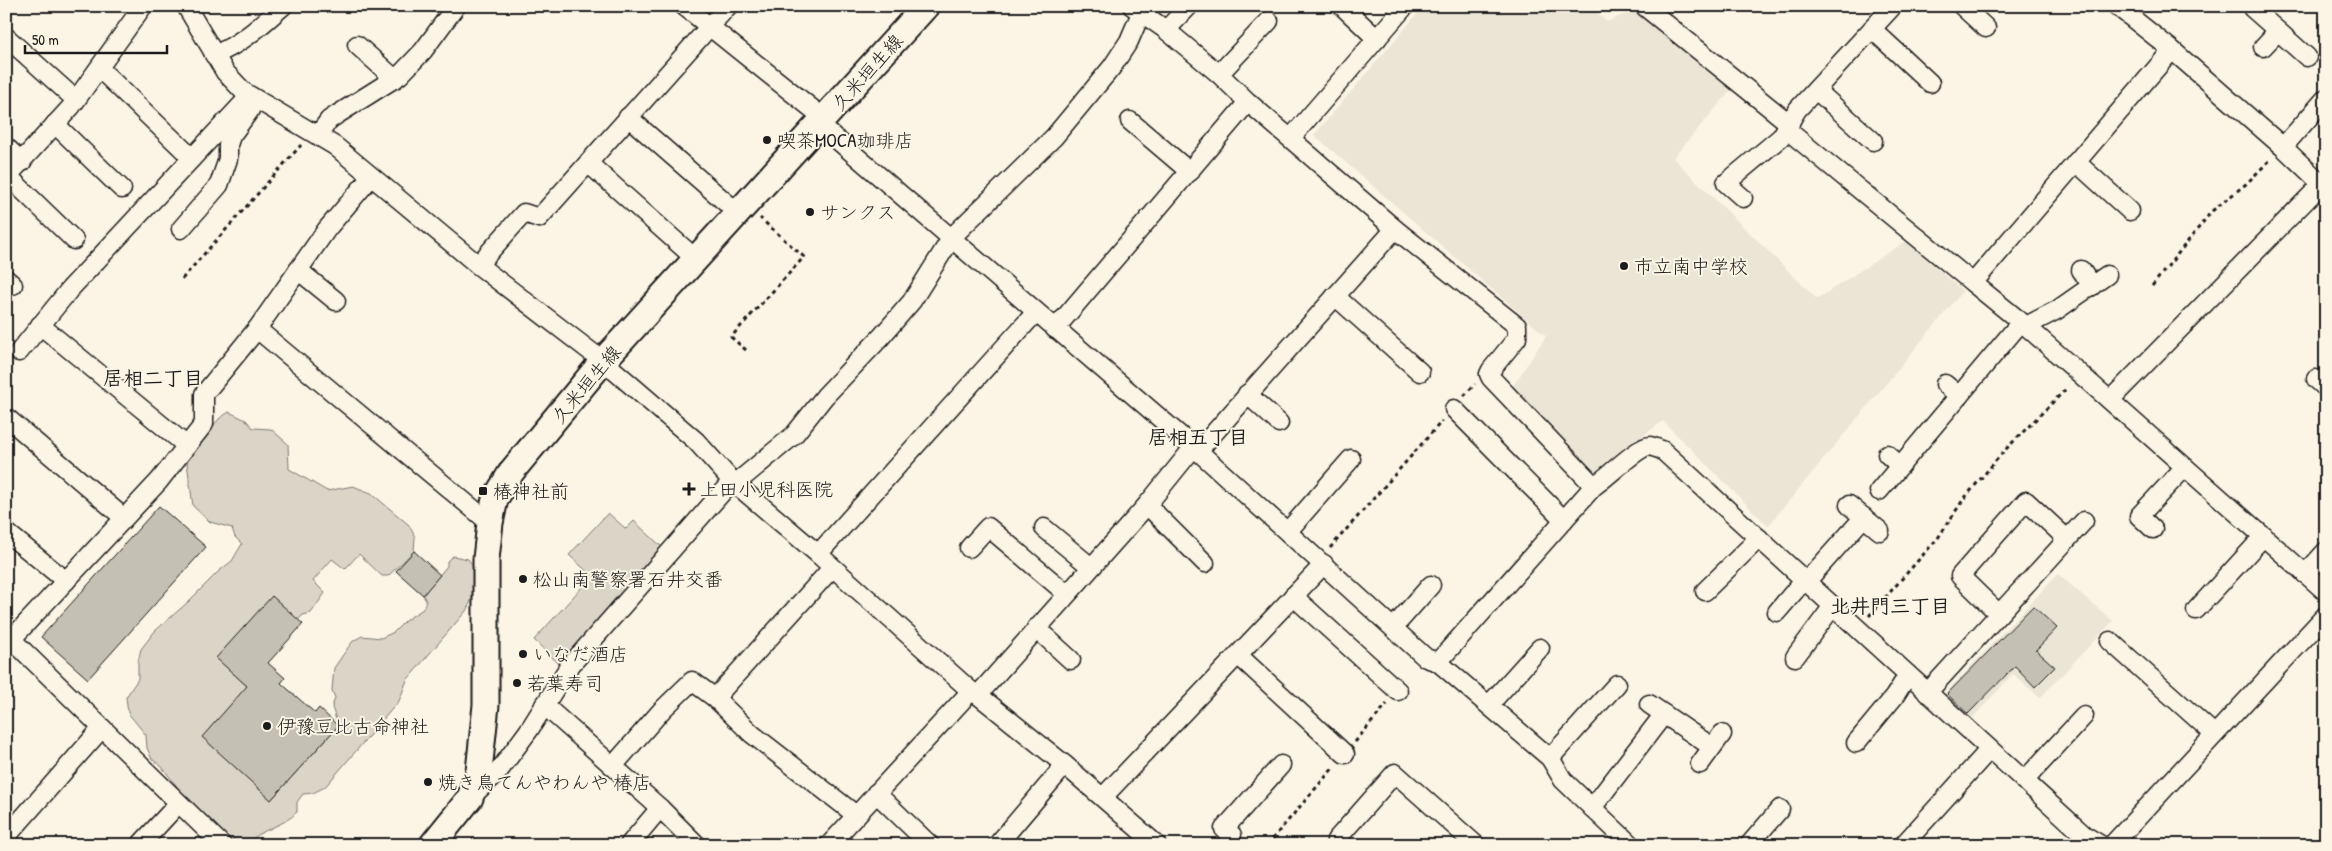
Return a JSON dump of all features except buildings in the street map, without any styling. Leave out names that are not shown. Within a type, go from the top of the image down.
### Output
[{"type":"main road","name":"久米垣生線","points":[[432,845],[470,798],[479,771],[486,705],[486,559],[490,523],[496,499],[512,471],[603,361],[823,122],[926,6]]},
{"type":"street","points":[[74,240],[7,177],[76,100],[100,69],[143,6]]},
{"type":"street","points":[[186,6],[225,72],[254,98],[315,133],[478,265],[603,361],[696,441],[734,482],[974,693],[1065,765],[1157,845]]},
{"type":"street","points":[[315,133],[338,114],[395,79],[411,65],[456,6]]},
{"type":"street","points":[[684,6],[823,122],[1055,329],[1288,531],[1426,658],[1438,662],[1550,758],[1563,780],[1631,845]]},
{"type":"street","points":[[478,265],[524,213],[539,218],[728,6]]},
{"type":"street","points":[[1166,30],[1189,6]]},
{"type":"street","points":[[1342,6],[1377,39]]},
{"type":"street","points":[[1292,138],[1405,6]]},
{"type":"street","points":[[1644,6],[2023,324],[2326,592]]},
{"type":"street","points":[[1743,198],[1726,183],[1780,137],[1798,110],[1893,6]]},
{"type":"street","points":[[1962,6],[1986,28]]},
{"type":"street","points":[[2254,6],[2252,8],[2306,57]]},
{"type":"street","points":[[214,55],[248,37],[277,8]]},
{"type":"street","points":[[2110,400],[2324,186],[2283,147],[2123,8]]},
{"type":"street","points":[[470,798],[498,772],[568,668],[734,482],[794,435],[825,396],[912,301],[952,237],[1054,137],[1112,67],[1129,40],[1137,10],[1166,30],[1219,74],[1248,102],[1292,138],[1395,229],[1517,326],[1517,338],[1489,374],[1594,486]]},
{"type":"street","points":[[1219,74],[1269,21]]},
{"type":"street","points":[[1872,29],[1930,83]]},
{"type":"street","points":[[2263,48],[2278,31]]},
{"type":"street","points":[[6,37],[76,100]]},
{"type":"street","points":[[357,45],[395,79]]},
{"type":"street","points":[[1973,283],[2172,50]]},
{"type":"street","points":[[100,69],[192,158]]},
{"type":"street","points":[[1816,90],[1873,141]]},
{"type":"street","points":[[19,352],[70,289],[192,158],[254,98]]},
{"type":"street","points":[[180,229],[219,185],[228,159],[228,145],[231,136],[254,98]]},
{"type":"street","points":[[2283,147],[2326,98]]},
{"type":"street","points":[[1055,329],[1248,102]]},
{"type":"street","points":[[628,117],[742,210]]},
{"type":"street","points":[[1130,121],[1190,172]]},
{"type":"street","points":[[55,124],[122,189]]},
{"type":"street","points":[[6,148],[22,162]]},
{"type":"street","points":[[2076,162],[2130,211]]},
{"type":"street","points":[[588,163],[697,260]]},
{"type":"street","points":[[222,845],[8,639],[66,581],[187,446],[204,424],[204,394],[257,329],[327,228],[371,177]]},
{"type":"street","points":[[829,845],[876,793],[1036,628],[1395,229]]},
{"type":"street","points":[[298,270],[336,301]]},
{"type":"street","points":[[2081,270],[2092,286]]},
{"type":"street","points":[[1879,491],[2023,324],[2057,310],[2108,274]]},
{"type":"street","points":[[1335,296],[1420,372]]},
{"type":"street","points":[[818,554],[1036,312]]},
{"type":"street","points":[[40,325],[187,446]]},
{"type":"street","points":[[257,329],[490,523]]},
{"type":"street","points":[[1945,384],[1959,396]]},
{"type":"street","points":[[1247,394],[1279,423]]},
{"type":"street","points":[[1454,408],[1564,520]]},
{"type":"street","points":[[6,417],[124,518]]},
{"type":"street","points":[[1438,662],[1594,486],[1608,478],[1639,450],[1650,446],[1662,450],[1989,750],[2084,835],[2101,845]]},
{"type":"street","points":[[1887,454],[1900,466]]},
{"type":"street","points":[[1288,531],[1351,459]]},
{"type":"street","points":[[2153,529],[2139,516],[2185,467]]},
{"type":"street","points":[[1999,614],[1960,576],[2019,509],[2026,502],[2067,539]]},
{"type":"street","points":[[1146,505],[1205,563]]},
{"type":"street","points":[[1849,505],[1880,531]]},
{"type":"street","points":[[1777,612],[1864,517]]},
{"type":"street","points":[[1927,693],[2084,521]]},
{"type":"street","points":[[968,548],[988,527],[1067,594]]},
{"type":"street","points":[[1044,528],[1091,567]]},
{"type":"street","points":[[6,532],[66,581]]},
{"type":"street","points":[[2196,610],[2264,536]]},
{"type":"street","points":[[1705,591],[1759,538]]},
{"type":"street","points":[[2305,574],[2326,551]]},
{"type":"street","points":[[1103,797],[1293,596],[1322,562]]},
{"type":"street","points":[[715,698],[832,568]]},
{"type":"street","points":[[1393,628],[1431,585]]},
{"type":"street","points":[[1293,596],[1398,691]]},
{"type":"street","points":[[1795,657],[1833,606]]},
{"type":"street","points":[[2112,845],[2326,615]]},
{"type":"street","points":[[1036,628],[1071,660]]},
{"type":"street","points":[[2110,641],[2214,734]]},
{"type":"street","points":[[1489,705],[1540,648]]},
{"type":"street","points":[[1238,655],[1345,754]]},
{"type":"street","points":[[1856,743],[1894,698],[1908,675]]},
{"type":"street","points":[[613,766],[662,710],[692,682],[715,698],[767,746],[856,815]]},
{"type":"street","points":[[1550,758],[1617,684]]},
{"type":"street","points":[[1649,704],[1664,714],[1717,740],[1700,764]]},
{"type":"street","points":[[544,705],[660,808],[697,845]]},
{"type":"street","points":[[1592,808],[1664,714]]},
{"type":"street","points":[[2024,781],[2084,716]]},
{"type":"street","points":[[6,837],[102,728]]},
{"type":"street","points":[[1902,845],[1989,750]]},
{"type":"street","points":[[997,845],[1065,765]]},
{"type":"street","points":[[1226,845],[1232,835],[1224,829],[1280,765]]},
{"type":"street","points":[[1342,845],[1336,840],[1395,773],[1476,845]]},
{"type":"street","points":[[876,793],[930,845]]},
{"type":"street","points":[[140,845],[179,803]]},
{"type":"street","points":[[629,845],[660,808]]},
{"type":"street","points":[[1749,845],[1780,809]]},
{"type":"path","points":[[182,279],[315,133]]},
{"type":"path","points":[[2152,286],[2212,211],[2246,184],[2283,147]]},
{"type":"path","points":[[742,210],[804,257],[731,337],[746,350]]},
{"type":"path","points":[[1322,562],[1482,376],[1489,374]]},
{"type":"path","points":[[1858,629],[1938,538],[1963,500],[2003,452],[2080,374]]},
{"type":"shaded area","name":"市立南中学校","points":[[1424,6],[1590,6],[1607,22],[1634,10],[1732,89],[1673,158],[1817,299],[1906,241],[1963,291],[1768,526],[1663,421],[1592,474],[1511,389],[1546,336],[1314,135]]},
{"type":"shaded area","points":[[229,412],[246,420],[253,428],[271,429],[288,444],[289,469],[327,491],[353,486],[371,493],[409,525],[415,537],[414,551],[388,576],[382,576],[359,554],[345,569],[332,559],[313,581],[325,593],[311,613],[303,615],[298,620],[217,658],[247,686],[271,800],[338,726],[332,707],[335,698],[332,690],[334,668],[353,641],[362,636],[381,638],[394,632],[406,620],[423,609],[426,601],[423,595],[447,566],[447,561],[453,556],[468,559],[474,567],[474,595],[466,611],[407,680],[399,701],[325,787],[313,793],[303,794],[297,802],[297,812],[248,843],[235,841],[225,836],[182,793],[162,767],[152,759],[147,748],[146,735],[128,713],[126,697],[138,679],[138,662],[141,649],[155,631],[232,561],[242,544],[235,537],[232,528],[210,522],[193,506],[187,463],[195,445],[220,418]]},
{"type":"shaded area","points":[[608,513],[626,529],[634,521],[663,548],[559,664],[534,640],[592,576],[569,555]]},
{"type":"shaded area","points":[[2058,574],[2113,621],[2040,698],[2013,674],[1968,723],[1941,698]]},
{"type":"place","name":"喫茶MOCA珈琲店","points":[[767,140]]},
{"type":"place","name":"サンクス","points":[[810,212]]},
{"type":"place","name":"市立南中学校","points":[[1624,266]]},
{"type":"place","name":"上田小児科医院","points":[[689,489]]},
{"type":"place","name":"椿神社前","points":[[483,491]]},
{"type":"place","name":"松山南警察署石井交番","points":[[523,579]]},
{"type":"place","name":"いなだ酒店","points":[[523,654]]},
{"type":"place","name":"若葉寿司","points":[[517,683]]},
{"type":"place","name":"伊豫豆比古命神社","points":[[267,726]]},
{"type":"place","name":"焼き鳥てんやわんや 椿店","points":[[428,782]]},
{"type":"district","name":"居相二丁目","points":[[153,378]]},
{"type":"district","name":"居相五丁目","points":[[1198,437]]},
{"type":"district","name":"北井門三丁目","points":[[1890,606]]}]
